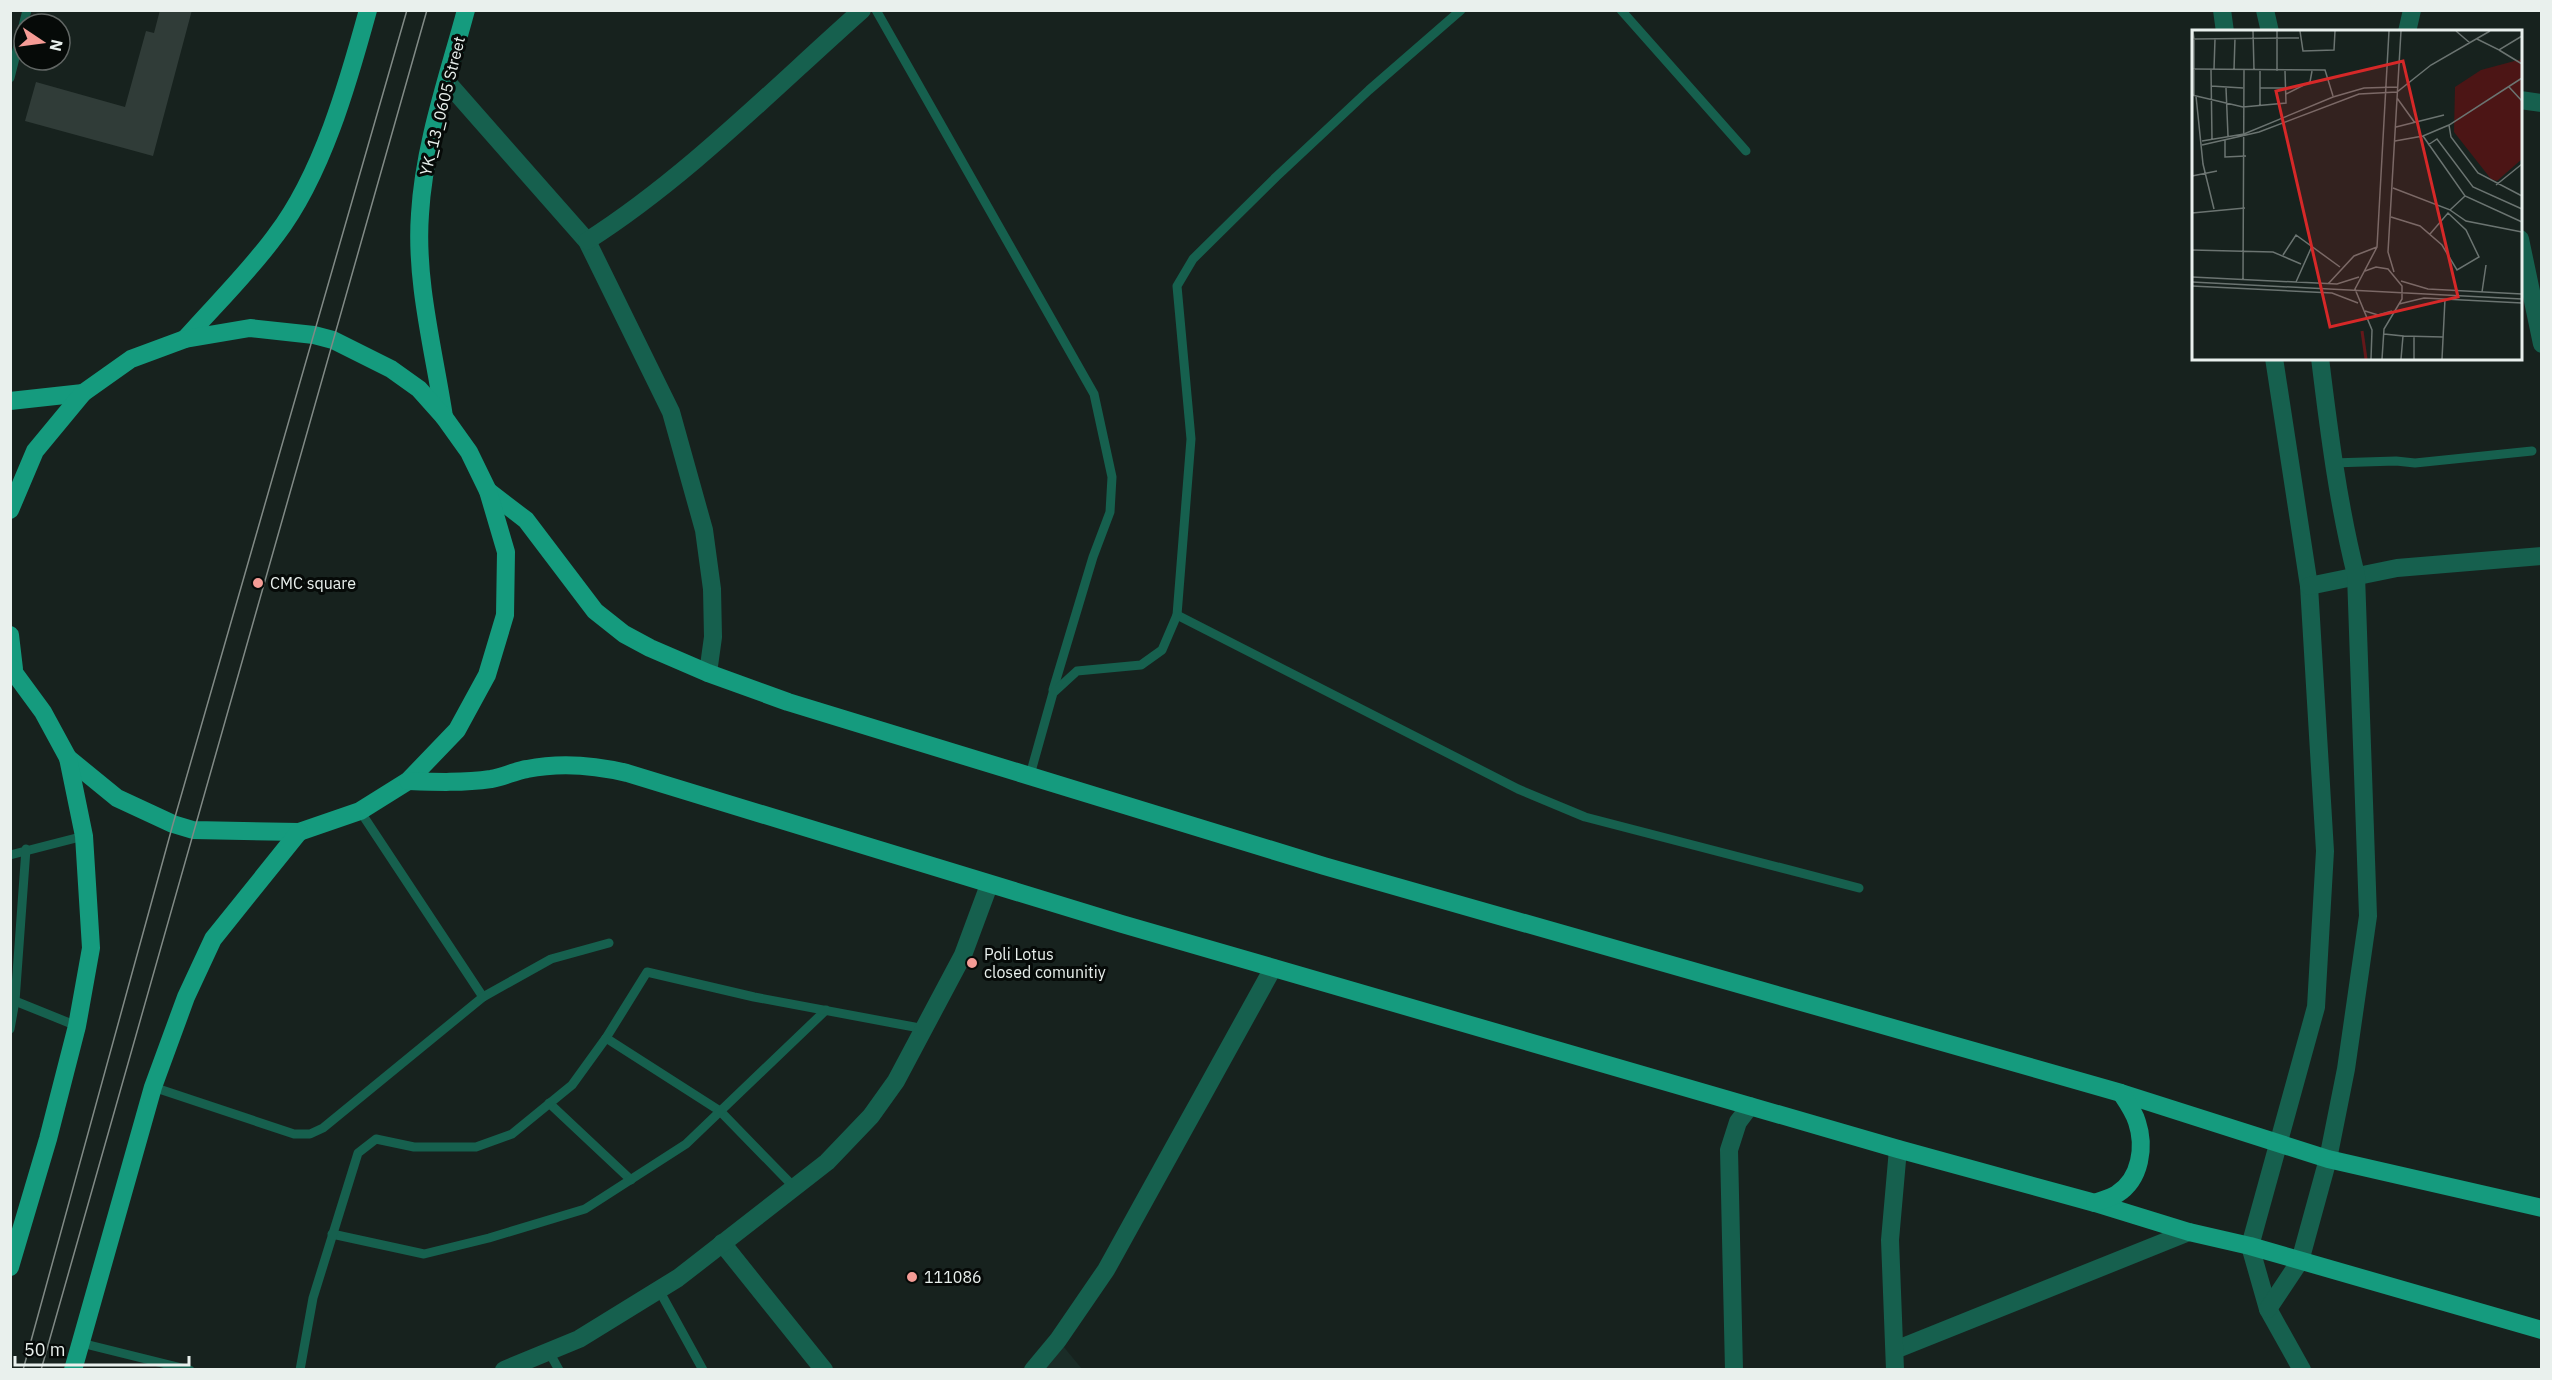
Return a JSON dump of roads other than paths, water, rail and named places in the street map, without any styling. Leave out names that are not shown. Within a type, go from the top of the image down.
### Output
[{"type":"main road","points":[[185,339],[277,235],[298,198],[319,157],[344,95],[368,10]]},
{"type":"main road","name":"YK_13_0605 Street","points":[[444,417],[420,263],[419,216],[424,169],[466,10]]},
{"type":"main road","points":[[10,510],[35,451],[83,393],[131,359],[185,339],[250,328],[315,335],[333,340],[391,369],[419,389],[444,417],[469,452],[488,491],[506,552],[505,615],[487,675],[457,730],[408,781],[360,811],[299,832],[193,830],[173,824],[117,798],[68,758]]},
{"type":"main road","points":[[10,401],[83,393]]},
{"type":"main road","points":[[488,491],[526,520],[595,611],[624,634],[708,673],[789,702],[1324,866],[2121,1093],[2328,1159],[2541,1208]]},
{"type":"main road","points":[[10,635],[12,668],[43,712],[68,758],[84,836],[91,948],[77,1026],[48,1139],[14,1239],[10,1267]]},
{"type":"main road","points":[[408,781],[449,783],[494,778],[527,769],[565,765],[594,765],[627,773],[756,810],[840,839],[989,885],[1750,1107],[2095,1203],[2189,1232],[2250,1246],[2541,1330]]},
{"type":"main road","points":[[74,1370],[153,1087],[186,998],[213,939],[299,832]]},
{"type":"main road","points":[[2095,1203],[2117,1194],[2129,1184],[2136,1172],[2141,1153],[2137,1119],[2121,1093]]},
{"type":"street","points":[[587,241],[631,213],[661,188],[862,10]]},
{"type":"street","points":[[2222,10],[2225,30]]},
{"type":"street","points":[[2265,10],[2270,30]]},
{"type":"street","points":[[2407,30],[2412,10]]},
{"type":"street","points":[[447,82],[587,241],[671,412],[705,530],[712,589],[713,625],[708,673]]},
{"type":"street","points":[[2522,100],[2541,103]]},
{"type":"street","points":[[2522,249],[2541,344]]},
{"type":"street","points":[[2274,360],[2309,586],[2325,852],[2316,1007],[2250,1246],[2268,1309],[2302,1370]]},
{"type":"street","points":[[2268,1309],[2300,1261],[2328,1159],[2346,1069],[2368,916],[2356,575],[2344,529],[2332,463],[2320,360]]},
{"type":"street","points":[[2309,586],[2397,568],[2541,556]]},
{"type":"street","points":[[504,1370],[579,1339],[659,1290],[827,1162],[871,1116],[896,1082],[926,1029],[963,955],[989,885]]},
{"type":"street","points":[[1033,1370],[1058,1340],[1106,1270],[1273,968]]},
{"type":"street","points":[[1734,1370],[1729,1150],[1738,1122],[1750,1107]]},
{"type":"street","points":[[1896,1370],[1890,1240],[1898,1149]]},
{"type":"street","points":[[1895,1350],[2189,1232]]},
{"type":"street","points":[[722,1243],[824,1370]]},
{"type":"lane","points":[[876,10],[1094,394],[1112,477],[1110,512],[1093,557],[1030,775]]},
{"type":"lane","points":[[1053,693],[1077,671],[1141,665],[1162,650],[1177,615],[1191,439],[1177,286],[1193,259],[1276,177],[1461,10]]},
{"type":"lane","points":[[1621,10],[1746,151]]},
{"type":"lane","points":[[2332,463],[2396,461],[2415,463],[2532,451]]},
{"type":"lane","points":[[1177,615],[1518,789],[1585,816],[1858,888]]},
{"type":"lane","points":[[360,811],[483,997]]},
{"type":"lane","points":[[10,855],[26,849],[84,836]]},
{"type":"lane","points":[[10,1029],[26,849]]},
{"type":"lane","points":[[153,1087],[294,1134],[310,1134],[323,1128],[483,997],[551,959],[609,943]]},
{"type":"lane","points":[[300,1370],[314,1298],[358,1153],[376,1139],[414,1148],[476,1147],[512,1134],[572,1085],[606,1038],[647,972],[754,997],[926,1029]]},
{"type":"lane","points":[[13,1000],[77,1026]]},
{"type":"lane","points":[[332,1234],[424,1254],[489,1238],[585,1209],[686,1144],[826,1010]]},
{"type":"lane","points":[[606,1038],[720,1112],[794,1187]]},
{"type":"lane","points":[[549,1103],[630,1180]]},
{"type":"lane","points":[[659,1290],[703,1370]]},
{"type":"lane","points":[[81,1343],[190,1370]]},
{"type":"lane","points":[[549,1352],[559,1370]]},
{"type":"tram line","points":[[23,1370],[173,824],[407,10]]},
{"type":"tram line","points":[[41,1370],[427,10]]},
{"type":"place","name":"CMC square","points":[[258,583]]},
{"type":"place","name":"Poli Lotus closed comunitiy","points":[[972,963]]},
{"type":"place","name":"111086","points":[[912,1277]]}]
